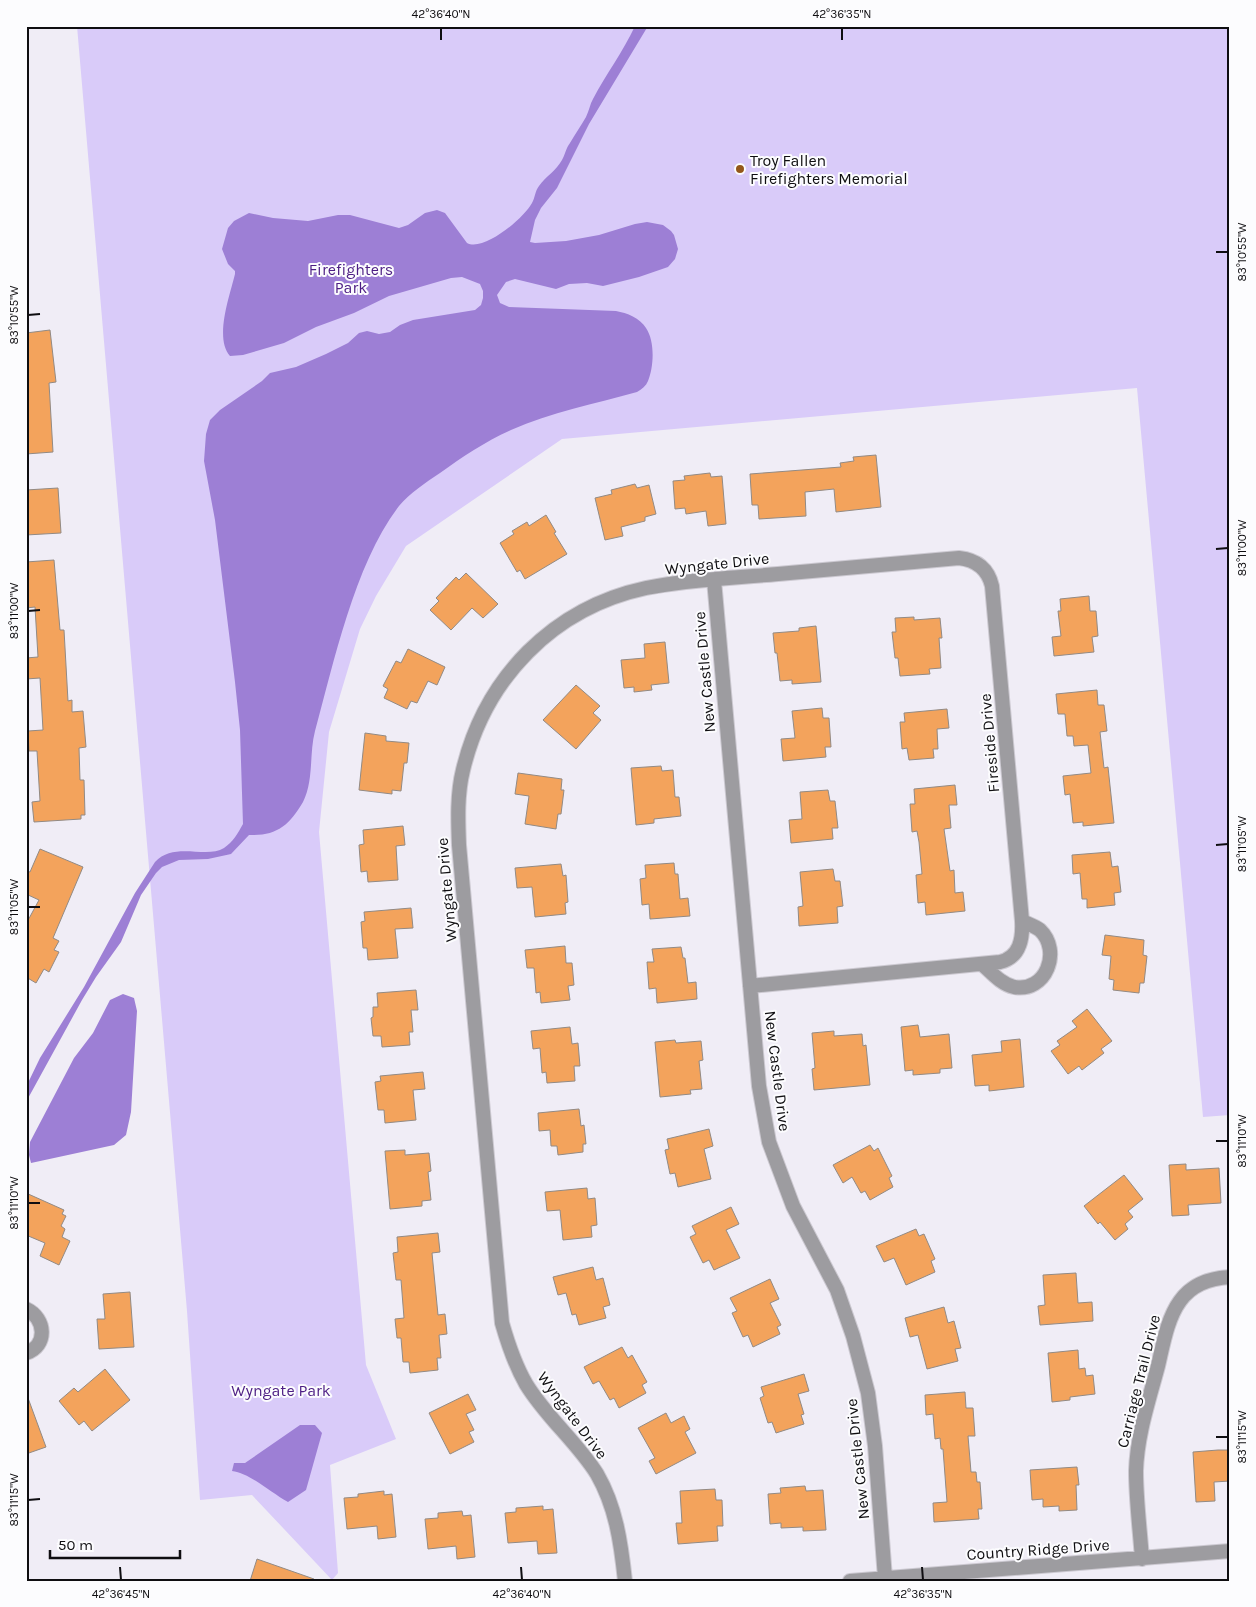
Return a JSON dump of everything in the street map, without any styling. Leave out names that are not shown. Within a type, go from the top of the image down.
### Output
[{"type":"street","name":"Wyngate Drive","points":[[624,1581],[619,1532],[611,1503],[587,1460],[526,1384],[507,1342],[502,1323],[459,845],[459,796],[463,771],[478,724],[501,684],[539,641],[556,627],[581,612],[616,597],[646,588],[714,580],[959,558],[980,564]]},
{"type":"street","name":"Fireside Drive","points":[[750,986],[1000,962],[1013,955],[1020,944],[1022,939],[1022,921],[992,586],[988,575],[980,564]]},
{"type":"street","name":"New Castle Drive","points":[[714,580],[759,1086],[769,1142],[793,1206],[837,1290],[853,1336],[868,1393],[875,1446],[885,1578]]},
{"type":"street","points":[[982,964],[999,980],[1014,987],[1030,985],[1043,976],[1051,962],[1049,945],[1040,930],[1022,921]]},
{"type":"street","name":"Carriage Trail Drive","points":[[1142,1559],[1137,1486],[1137,1454],[1141,1431],[1169,1324],[1180,1301],[1189,1290],[1202,1282],[1230,1277]]},
{"type":"street","points":[[26,1309],[33,1312],[39,1320],[42,1333],[41,1340],[36,1347],[26,1353]]},
{"type":"street","name":"Country Ridge Drive","points":[[850,1581],[1230,1551]]},
{"type":"green space","name":"Firefighters Park","points":[[77,26],[1230,26],[1230,1115],[1203,1117],[1137,388],[562,439],[406,546],[376,596],[360,629],[329,732],[319,832],[366,1365],[396,1439],[330,1465],[338,1573],[332,1580],[252,1495],[200,1500],[187,1311]]},
{"type":"shaded area","points":[[635,26],[648,26],[589,124],[557,188],[541,208],[535,220],[530,242],[566,241],[599,235],[647,222],[663,225],[671,231],[678,249],[675,259],[668,267],[603,286],[587,283],[569,284],[556,289],[515,279],[506,282],[497,295],[500,303],[509,307],[616,311],[637,319],[646,328],[651,340],[653,354],[647,383],[637,392],[557,413],[502,434],[474,450],[403,501],[384,529],[358,584],[338,645],[315,731],[309,785],[298,810],[281,828],[267,834],[249,835],[231,854],[208,859],[179,860],[162,867],[156,873],[141,895],[121,942],[82,1000],[26,1102],[26,1087],[40,1058],[84,987],[135,893],[155,862],[163,856],[180,851],[208,852],[224,848],[233,840],[243,824],[240,730],[235,682],[215,520],[204,461],[206,434],[210,420],[220,410],[262,381],[270,373],[296,367],[326,354],[348,343],[359,333],[367,331],[379,334],[390,332],[400,325],[413,320],[475,310],[481,305],[483,298],[480,284],[462,277],[451,278],[389,296],[354,313],[316,327],[284,343],[243,355],[230,356],[225,348],[223,339],[227,304],[235,274],[235,271],[228,264],[222,249],[228,228],[234,221],[249,213],[273,218],[308,221],[338,215],[350,215],[399,228],[408,225],[425,213],[437,210],[445,213],[467,243],[483,243],[503,232],[521,217],[533,201],[539,186],[560,164],[586,117],[592,101]]},
{"type":"shaded area","points":[[123,994],[134,998],[137,1011],[131,1112],[126,1135],[114,1145],[31,1163],[29,1155],[30,1142],[74,1058],[93,1033],[110,1000]]},
{"type":"shaded area","points":[[300,1425],[315,1425],[322,1433],[306,1490],[288,1502],[246,1475],[232,1471],[234,1463],[245,1463]]},
{"type":"building","points":[[50,330],[56,382],[49,383],[53,452],[26,454],[26,333]]},
{"type":"building","points":[[876,455],[881,507],[836,512],[834,489],[805,492],[806,516],[759,519],[758,505],[752,505],[750,474],[841,467],[840,463],[854,461],[853,457]]},
{"type":"building","points":[[710,473],[711,477],[722,476],[726,524],[708,526],[706,511],[686,514],[685,508],[675,509],[673,481],[685,480],[684,476]]},
{"type":"building","points":[[635,484],[637,488],[649,485],[656,514],[645,517],[645,521],[621,527],[623,536],[605,540],[595,498],[612,494],[611,490]]},
{"type":"building","points":[[58,488],[61,533],[26,535],[26,490]]},
{"type":"building","points":[[546,515],[567,554],[525,579],[520,570],[517,572],[500,543],[514,534],[512,531],[527,522],[529,526]]},
{"type":"building","points":[[54,560],[60,630],[64,630],[68,701],[72,700],[72,712],[83,711],[86,747],[79,748],[80,780],[84,780],[85,815],[81,815],[81,819],[34,822],[32,802],[40,801],[37,751],[29,751],[28,731],[43,730],[40,678],[26,679],[26,658],[38,657],[35,607],[26,608],[26,562]]},
{"type":"building","points":[[466,573],[498,604],[483,618],[472,608],[451,630],[430,610],[439,601],[436,598],[456,577],[459,580]]},
{"type":"building","points":[[1089,596],[1090,611],[1096,611],[1098,636],[1092,637],[1094,652],[1054,656],[1052,637],[1061,636],[1058,611],[1061,611],[1060,599]]},
{"type":"building","points":[[914,617],[914,620],[940,618],[942,638],[939,638],[941,668],[929,669],[930,674],[900,676],[898,658],[895,658],[892,632],[896,632],[895,618]]},
{"type":"building","points":[[816,626],[821,682],[792,684],[792,680],[780,681],[773,633],[799,631],[799,628]]},
{"type":"building","points":[[665,642],[669,683],[651,685],[652,690],[634,692],[634,687],[624,688],[621,660],[645,658],[644,644]]},
{"type":"building","points":[[408,649],[445,667],[437,685],[428,681],[417,703],[411,701],[407,709],[384,698],[388,689],[383,686],[396,661],[401,663]]},
{"type":"building","points":[[576,685],[600,706],[593,713],[601,720],[576,749],[543,720]]},
{"type":"building","points":[[1097,690],[1098,705],[1104,705],[1107,731],[1100,732],[1104,768],[1108,767],[1114,823],[1083,826],[1083,822],[1073,823],[1070,794],[1065,795],[1063,776],[1091,773],[1088,745],[1074,746],[1073,736],[1067,736],[1065,714],[1058,714],[1056,694]]},
{"type":"building","points":[[822,708],[823,718],[829,718],[831,747],[825,747],[826,757],[783,761],[781,739],[795,738],[792,711]]},
{"type":"building","points":[[947,709],[949,728],[937,729],[938,749],[933,749],[934,758],[909,760],[907,748],[902,749],[900,722],[905,722],[904,713]]},
{"type":"building","points":[[365,733],[386,736],[386,741],[409,743],[407,763],[404,763],[401,791],[392,790],[392,794],[359,790]]},
{"type":"building","points":[[661,766],[662,771],[673,770],[675,797],[679,797],[681,816],[654,819],[654,823],[636,825],[631,768]]},
{"type":"building","points":[[518,773],[562,779],[561,790],[564,790],[561,814],[558,814],[556,829],[525,824],[529,796],[515,794]]},
{"type":"building","points":[[955,785],[957,805],[949,805],[951,828],[944,829],[950,871],[954,870],[955,893],[963,892],[965,911],[926,915],[925,902],[918,903],[916,875],[922,874],[917,831],[912,832],[910,804],[915,804],[914,789]]},
{"type":"building","points":[[828,790],[830,801],[835,801],[838,828],[832,828],[833,839],[791,843],[789,820],[802,819],[800,792]]},
{"type":"building","points":[[403,826],[405,845],[396,846],[398,880],[368,882],[367,871],[361,872],[359,845],[364,844],[363,830]]},
{"type":"building","points":[[40,849],[83,867],[53,938],[59,941],[54,950],[59,952],[49,972],[44,969],[36,983],[26,977],[26,924],[39,900],[26,894],[26,871],[30,872]]},
{"type":"building","points":[[1110,852],[1112,867],[1118,866],[1121,892],[1114,893],[1115,905],[1087,908],[1087,899],[1082,899],[1080,873],[1073,874],[1072,855]]},
{"type":"building","points":[[674,863],[675,874],[678,874],[680,899],[688,898],[690,916],[650,919],[649,904],[642,905],[640,879],[646,878],[645,865]]},
{"type":"building","points":[[561,864],[563,876],[566,875],[568,902],[565,903],[566,914],[535,917],[532,887],[517,888],[515,868]]},
{"type":"building","points":[[833,869],[835,881],[840,881],[843,906],[837,907],[838,923],[799,926],[798,907],[803,906],[800,872]]},
{"type":"building","points":[[411,908],[413,928],[395,929],[398,958],[368,960],[367,948],[363,948],[361,922],[365,921],[364,912]]},
{"type":"building","points":[[1105,935],[1144,940],[1143,955],[1147,956],[1144,983],[1140,983],[1139,993],[1113,990],[1114,980],[1109,979],[1111,956],[1102,955]]},
{"type":"building","points":[[565,946],[566,963],[572,963],[574,985],[568,986],[570,1000],[541,1003],[540,992],[536,993],[534,968],[527,968],[525,950]]},
{"type":"building","points":[[681,947],[683,958],[685,958],[688,983],[696,982],[697,999],[657,1003],[656,988],[649,989],[647,962],[654,962],[652,949]]},
{"type":"building","points":[[416,990],[418,1010],[411,1010],[413,1032],[409,1032],[410,1045],[382,1047],[381,1036],[373,1036],[371,1018],[373,1017],[373,1007],[378,1007],[377,993]]},
{"type":"building","points":[[1087,1009],[1112,1041],[1101,1049],[1104,1053],[1082,1070],[1079,1066],[1068,1074],[1051,1051],[1060,1045],[1057,1041],[1077,1027],[1072,1021]]},
{"type":"building","points":[[918,1025],[920,1037],[949,1034],[952,1068],[940,1069],[940,1073],[913,1075],[913,1070],[905,1071],[901,1027]]},
{"type":"building","points":[[570,1027],[572,1044],[578,1043],[580,1066],[574,1066],[575,1081],[547,1083],[546,1072],[542,1073],[540,1048],[533,1049],[531,1031]]},
{"type":"building","points":[[834,1031],[834,1036],[862,1034],[863,1046],[866,1045],[870,1085],[814,1090],[812,1069],[815,1068],[812,1033]]},
{"type":"building","points":[[1020,1039],[1024,1087],[989,1091],[989,1085],[975,1086],[972,1055],[1002,1052],[1001,1041]]},
{"type":"building","points":[[675,1040],[676,1043],[701,1041],[703,1060],[699,1061],[702,1089],[690,1090],[691,1094],[660,1097],[655,1042]]},
{"type":"building","points":[[423,1072],[425,1089],[413,1090],[416,1120],[385,1123],[384,1110],[378,1110],[375,1082],[381,1081],[380,1076]]},
{"type":"building","points":[[579,1109],[581,1126],[584,1125],[586,1144],[583,1144],[583,1152],[558,1155],[557,1146],[551,1146],[550,1130],[539,1131],[538,1113]]},
{"type":"building","points":[[709,1129],[713,1146],[704,1149],[711,1179],[678,1187],[675,1173],[670,1174],[665,1150],[669,1149],[667,1139]]},
{"type":"building","points":[[870,1145],[874,1151],[878,1148],[892,1176],[889,1178],[893,1187],[870,1200],[865,1191],[861,1193],[852,1177],[843,1183],[833,1165]]},
{"type":"building","points":[[405,1150],[405,1155],[429,1153],[431,1171],[428,1172],[431,1200],[422,1201],[422,1206],[390,1209],[385,1151]]},
{"type":"building","points":[[1186,1164],[1186,1170],[1219,1168],[1221,1203],[1188,1205],[1189,1215],[1172,1216],[1169,1165]]},
{"type":"building","points":[[1124,1175],[1143,1199],[1128,1211],[1133,1217],[1125,1224],[1128,1229],[1115,1240],[1100,1222],[1098,1224],[1084,1206]]},
{"type":"building","points":[[587,1188],[588,1199],[595,1198],[597,1225],[591,1226],[592,1237],[563,1240],[560,1210],[547,1211],[545,1192]]},
{"type":"building","points":[[26,1193],[64,1210],[62,1214],[66,1216],[61,1226],[65,1229],[62,1237],[70,1241],[59,1265],[40,1256],[45,1243],[26,1235]]},
{"type":"building","points":[[731,1207],[739,1224],[726,1230],[740,1258],[714,1270],[709,1260],[703,1263],[690,1237],[696,1234],[692,1226]]},
{"type":"building","points":[[916,1229],[919,1236],[924,1234],[935,1259],[931,1261],[935,1272],[906,1285],[894,1258],[884,1262],[876,1246]]},
{"type":"building","points":[[438,1233],[440,1252],[432,1253],[438,1315],[445,1314],[447,1334],[439,1335],[441,1358],[437,1358],[438,1370],[410,1373],[409,1362],[403,1362],[401,1338],[397,1338],[395,1319],[404,1318],[401,1280],[396,1280],[393,1253],[398,1252],[397,1237]]},
{"type":"building","points":[[593,1267],[596,1280],[603,1278],[610,1305],[603,1307],[606,1318],[579,1325],[576,1314],[572,1315],[566,1293],[558,1295],[553,1277]]},
{"type":"building","points":[[1076,1273],[1078,1303],[1092,1302],[1093,1321],[1040,1325],[1038,1306],[1045,1305],[1043,1275]]},
{"type":"building","points":[[770,1279],[779,1299],[770,1303],[781,1325],[777,1327],[780,1334],[753,1347],[748,1335],[743,1337],[732,1313],[737,1311],[730,1298]]},
{"type":"building","points":[[130,1292],[134,1347],[99,1349],[97,1319],[105,1319],[103,1294]]},
{"type":"building","points":[[944,1307],[948,1323],[954,1321],[961,1348],[955,1349],[958,1361],[927,1369],[918,1335],[910,1337],[905,1318]]},
{"type":"building","points":[[622,1347],[628,1358],[632,1355],[647,1382],[642,1385],[646,1393],[619,1408],[614,1398],[610,1400],[599,1381],[593,1384],[584,1367]]},
{"type":"building","points":[[1078,1350],[1079,1369],[1085,1368],[1086,1376],[1093,1375],[1095,1394],[1070,1397],[1070,1400],[1052,1402],[1048,1353]]},
{"type":"building","points":[[105,1369],[130,1400],[92,1431],[84,1421],[79,1425],[59,1401],[74,1388],[78,1392]]},
{"type":"building","points":[[804,1374],[809,1391],[798,1394],[804,1414],[801,1415],[804,1424],[776,1433],[772,1422],[768,1423],[760,1398],[764,1396],[761,1387]]},
{"type":"building","points":[[965,1392],[966,1408],[973,1408],[975,1436],[968,1436],[971,1472],[976,1472],[977,1482],[980,1482],[982,1509],[978,1509],[979,1519],[934,1522],[933,1503],[947,1502],[943,1449],[941,1449],[940,1438],[935,1439],[933,1414],[926,1415],[925,1395]]},
{"type":"building","points":[[468,1394],[476,1410],[466,1414],[474,1430],[469,1432],[474,1442],[450,1454],[429,1413]]},
{"type":"building","points":[[26,1398],[28,1398],[46,1447],[26,1454]]},
{"type":"building","points":[[666,1413],[671,1423],[684,1416],[690,1429],[685,1432],[696,1453],[656,1474],[649,1461],[655,1458],[638,1428]]},
{"type":"building","points":[[1228,1450],[1230,1481],[1214,1482],[1215,1501],[1196,1502],[1193,1452]]},
{"type":"building","points":[[1077,1467],[1079,1485],[1076,1485],[1077,1510],[1059,1511],[1059,1506],[1043,1507],[1043,1499],[1032,1500],[1030,1470]]},
{"type":"building","points":[[805,1486],[806,1491],[823,1490],[826,1530],[803,1531],[803,1527],[781,1528],[781,1523],[770,1524],[768,1494],[781,1493],[780,1488]]},
{"type":"building","points":[[715,1489],[716,1500],[722,1500],[723,1526],[717,1526],[718,1541],[678,1544],[676,1523],[682,1523],[680,1491]]},
{"type":"building","points":[[384,1491],[384,1495],[392,1494],[396,1537],[378,1539],[377,1526],[347,1529],[344,1498],[358,1497],[358,1494]]},
{"type":"building","points":[[543,1506],[543,1510],[553,1509],[557,1553],[538,1554],[537,1541],[508,1543],[505,1513],[516,1512],[516,1508]]},
{"type":"building","points":[[462,1511],[463,1516],[471,1515],[475,1557],[457,1559],[456,1546],[428,1549],[425,1519],[438,1518],[438,1513]]},
{"type":"building","points":[[257,1559],[314,1579],[313,1581],[250,1581]]},
{"type":"place","name":"Troy Fallen Firefighters Memorial","points":[[740,169]]},
{"type":"park label","name":"Wyngate Park","points":[[281,1390]]}]
